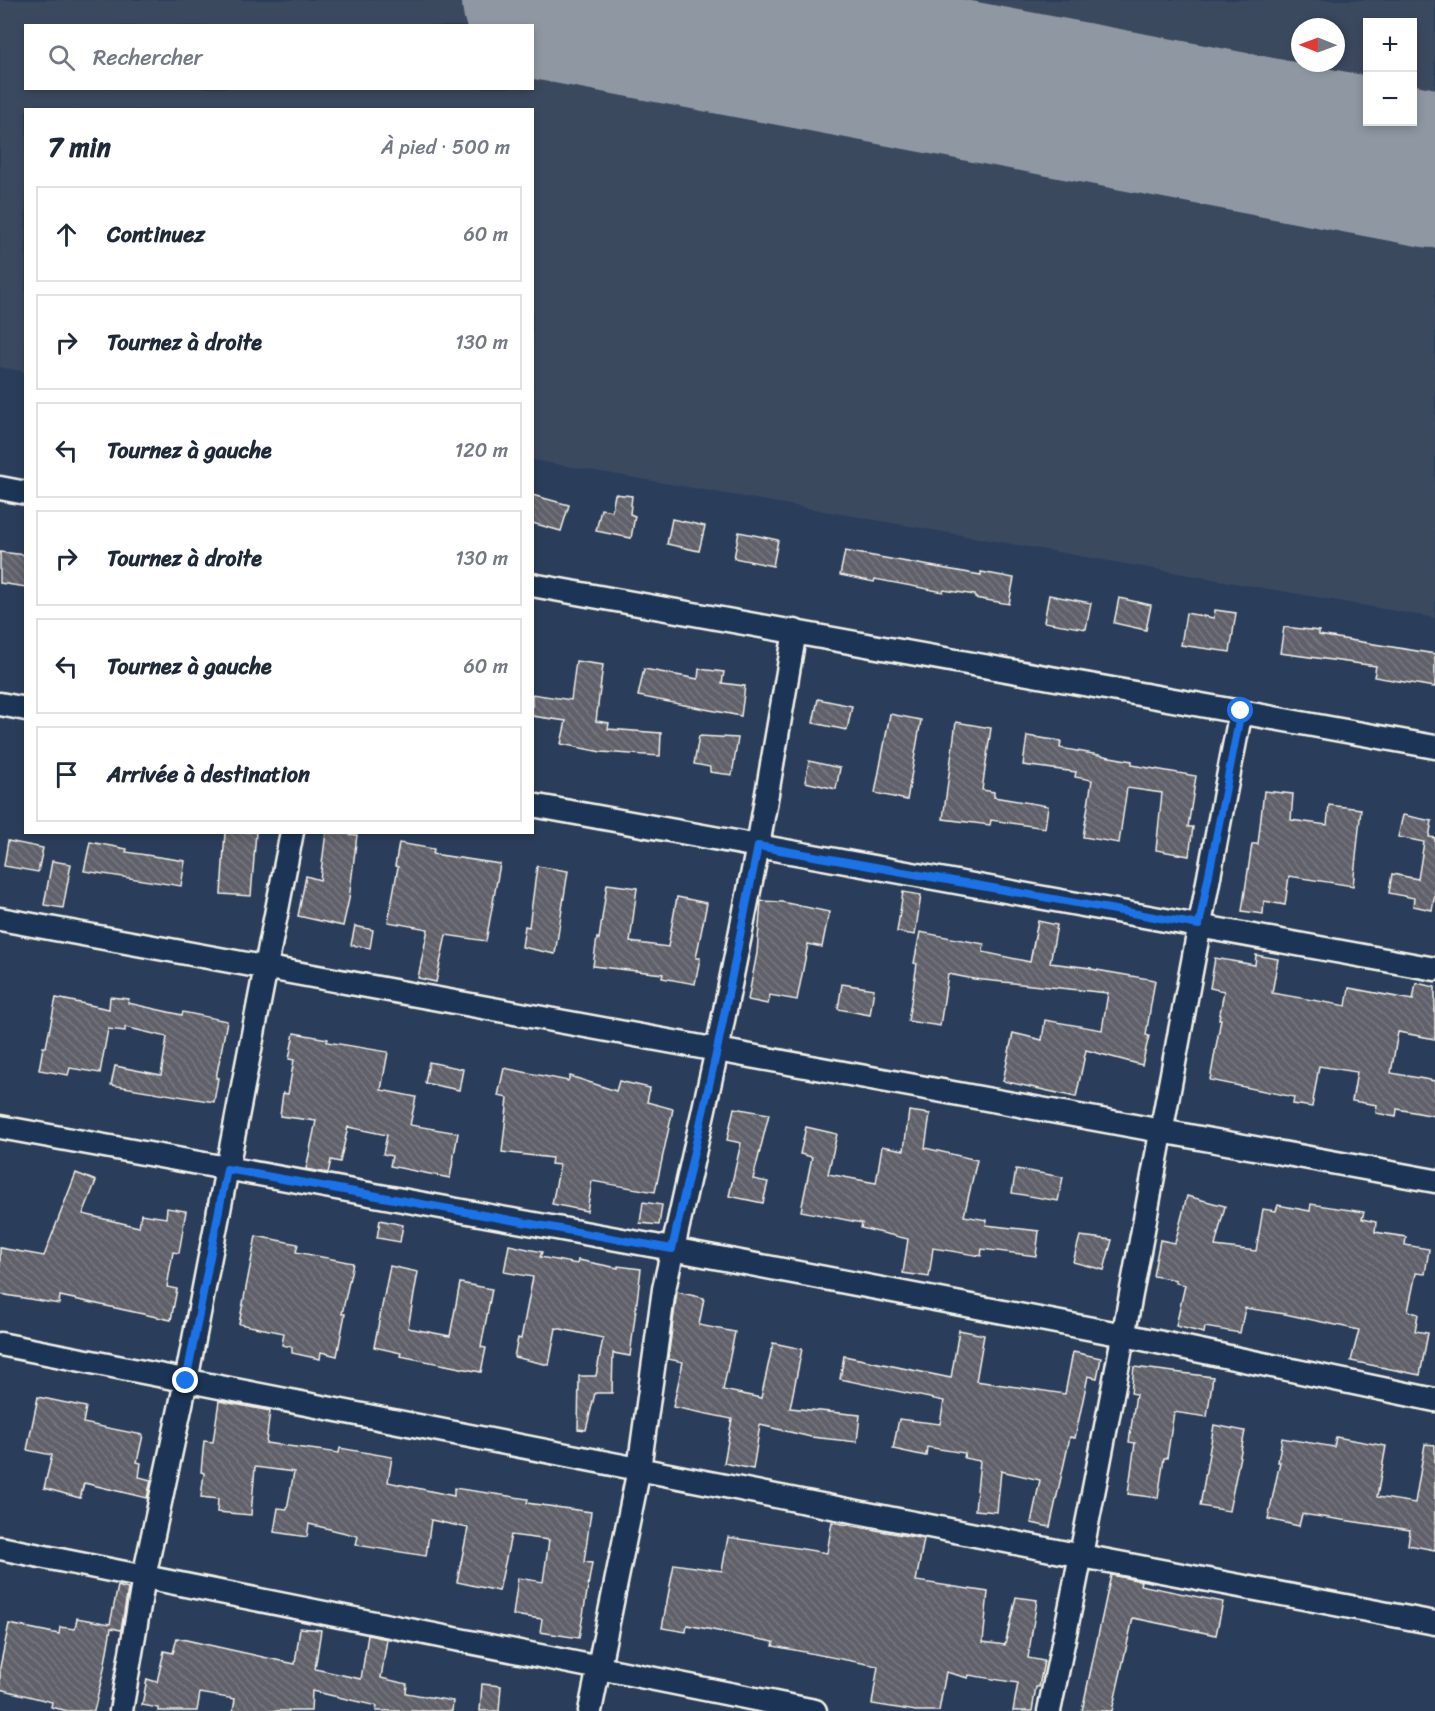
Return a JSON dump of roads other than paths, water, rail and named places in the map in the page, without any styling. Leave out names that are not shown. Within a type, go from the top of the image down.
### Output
[{"type":"street","points":[[0,488],[24,493]]},
{"type":"street","points":[[534,585],[1435,747]]},
{"type":"street","points":[[590,1711],[639,1469],[657,1328],[758,846],[795,631]]},
{"type":"street","points":[[0,704],[24,709]]},
{"type":"street","points":[[1049,1711],[1082,1556],[1241,711]]},
{"type":"street","points":[[534,805],[1435,969]]},
{"type":"street","points":[[121,1711],[144,1577],[186,1381],[292,834]]},
{"type":"street","points":[[0,919],[1435,1181]]},
{"type":"street","points":[[0,1127],[672,1249],[1124,1335],[1435,1400]]},
{"type":"street","points":[[0,1344],[1435,1623]]},
{"type":"street","points":[[0,1548],[815,1711]]}]
